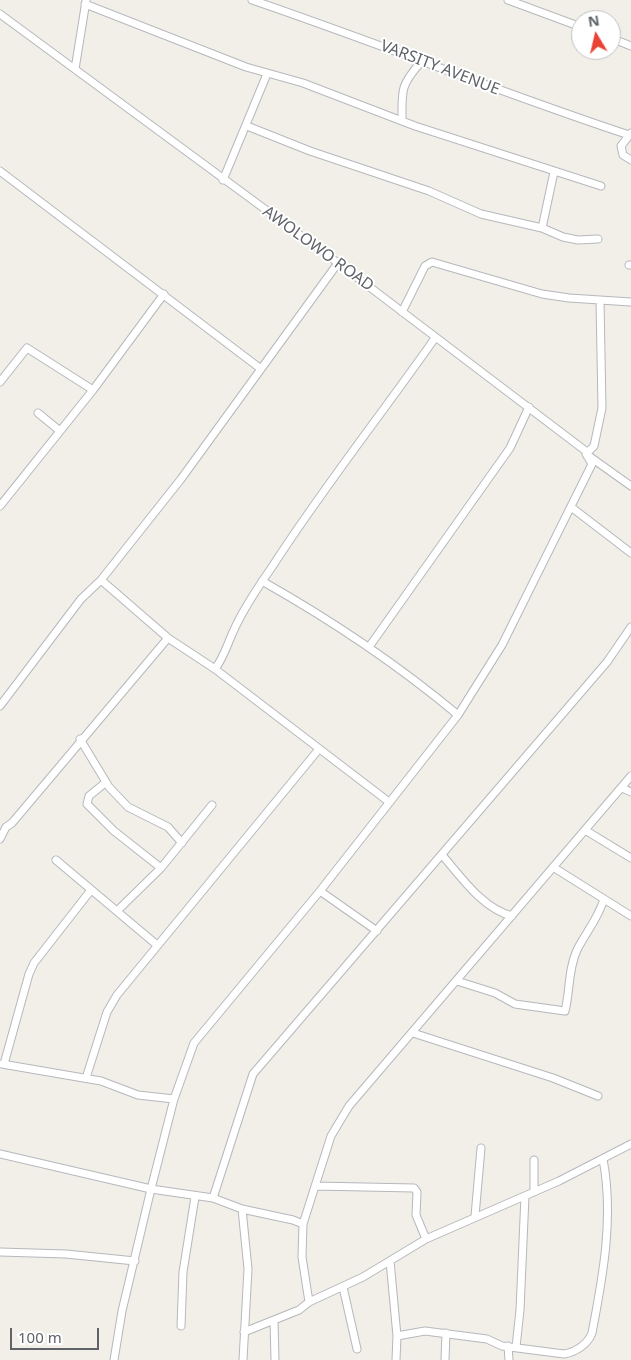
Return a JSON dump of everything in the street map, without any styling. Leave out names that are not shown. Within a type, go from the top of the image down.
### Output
[{"type":"street","name":"VARSITY AVENUE","points":[[252,0],[359,37],[523,100],[630,134]]},
{"type":"street","points":[[508,0],[571,23]]},
{"type":"street","points":[[75,69],[85,2],[267,74],[303,83],[402,120],[554,172],[601,186]]},
{"type":"street","name":"AWOLOWO ROAD","points":[[0,14],[338,263],[529,407],[587,452],[586,454],[631,486]]},
{"type":"street","points":[[402,120],[402,89],[405,80],[421,62]]},
{"type":"street","points":[[223,180],[267,74]]},
{"type":"street","points":[[247,126],[310,152],[429,191],[481,214],[542,228],[563,237],[578,240],[598,239]]},
{"type":"street","points":[[630,134],[622,146],[622,151],[623,155],[631,160]]},
{"type":"street","points":[[0,171],[261,369]]},
{"type":"street","points":[[542,228],[554,172]]},
{"type":"street","points":[[402,312],[425,266],[432,262],[542,294],[600,301],[631,302]]},
{"type":"street","points":[[0,706],[81,599],[101,580],[181,479],[338,263]]},
{"type":"street","points":[[0,506],[93,390],[164,294]]},
{"type":"street","points":[[114,1360],[122,1311],[150,1189],[174,1099],[194,1043],[201,1032],[231,1000],[320,891],[458,715],[502,645],[592,464],[586,454],[594,446],[602,408],[600,301]]},
{"type":"street","points":[[215,670],[224,658],[233,631],[262,581],[322,491],[367,434],[435,338]]},
{"type":"street","points":[[0,382],[27,348],[93,390]]},
{"type":"street","points":[[369,647],[510,448],[529,407]]},
{"type":"street","points":[[38,414],[60,431]]},
{"type":"street","points":[[571,507],[631,552]]},
{"type":"street","points":[[101,580],[168,638],[215,670],[389,802]]},
{"type":"street","points":[[262,581],[316,611],[369,647],[429,690],[458,715]]},
{"type":"street","points":[[212,1198],[253,1074],[442,856],[606,662],[631,627]]},
{"type":"street","points":[[0,839],[3,826],[12,823],[80,739],[168,638]]},
{"type":"street","points":[[80,739],[105,783],[128,807],[168,827],[182,843]]},
{"type":"street","points":[[86,1078],[107,1012],[117,995],[319,749]]},
{"type":"street","points":[[309,1302],[302,1257],[303,1224],[331,1136],[350,1106],[631,776]]},
{"type":"street","points":[[105,783],[89,796],[87,804],[114,831],[161,868]]},
{"type":"street","points":[[622,788],[631,792]]},
{"type":"street","points":[[117,911],[161,868],[212,805]]},
{"type":"street","points":[[585,830],[631,858]]},
{"type":"street","points":[[442,856],[483,899],[504,914],[512,916]]},
{"type":"street","points":[[56,860],[157,945]]},
{"type":"street","points":[[553,867],[631,916]]},
{"type":"street","points":[[92,890],[34,963],[2,1064],[101,1081],[138,1095],[174,1099]]},
{"type":"street","points":[[320,891],[377,931]]},
{"type":"street","points":[[457,981],[495,993],[515,1004],[566,1011],[571,972],[577,951],[600,914],[604,899]]},
{"type":"street","points":[[502,928],[504,914]]},
{"type":"street","points":[[413,1033],[553,1078],[598,1096]]},
{"type":"street","points":[[244,1332],[299,1310],[309,1302],[390,1261],[426,1239],[475,1216],[534,1192],[631,1144]]},
{"type":"street","points":[[475,1216],[481,1148]]},
{"type":"street","points":[[0,1154],[150,1189],[212,1198],[242,1209],[303,1224]]},
{"type":"street","points":[[397,1336],[426,1331],[446,1333],[487,1339],[502,1346],[564,1357],[586,1344],[592,1333],[605,1262],[609,1198],[603,1159]]},
{"type":"street","points":[[534,1160],[534,1192]]},
{"type":"street","points":[[315,1186],[414,1188],[418,1192],[416,1215],[426,1239]]},
{"type":"street","points":[[181,1326],[184,1265],[195,1196]]},
{"type":"street","points":[[509,1360],[520,1310],[525,1196]]},
{"type":"street","points":[[242,1209],[248,1269],[243,1360]]},
{"type":"street","points":[[0,1252],[66,1254],[135,1261]]},
{"type":"street","points":[[390,1261],[397,1336],[396,1360]]},
{"type":"street","points":[[343,1286],[357,1349]]},
{"type":"street","points":[[274,1321],[275,1360]]},
{"type":"street","points":[[445,1360],[446,1333]]}]
